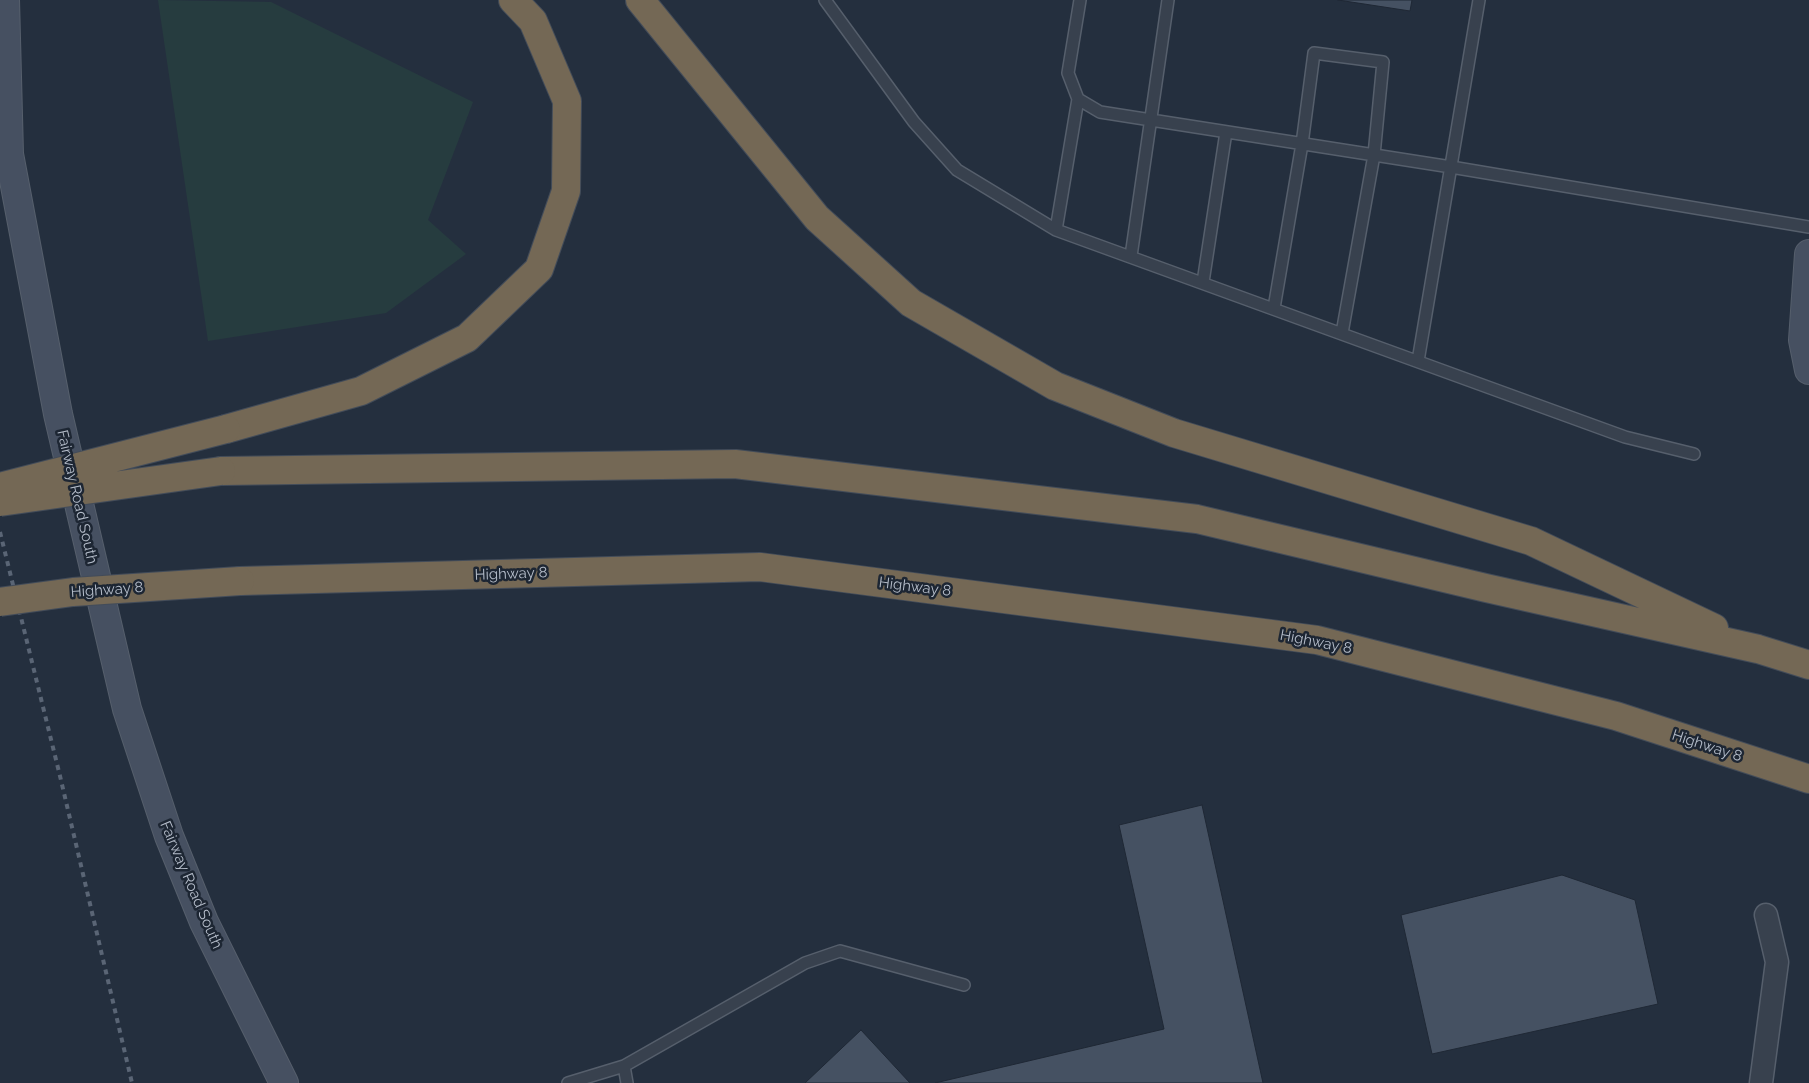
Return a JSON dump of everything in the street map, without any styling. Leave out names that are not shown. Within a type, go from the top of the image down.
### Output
[{"type":"highway","points":[[0,487],[226,429],[361,390],[467,338],[539,269],[566,191],[567,101],[533,21],[513,0]]},
{"type":"highway","points":[[640,0],[817,218],[911,303],[1055,386],[1174,434],[1531,541],[1758,649]]},
{"type":"highway","points":[[0,502],[221,471],[735,464],[1197,519],[1486,588],[1758,649],[1809,665]]},
{"type":"highway","name":"Highway 8","points":[[0,602],[73,592],[240,581],[760,567],[1317,640],[1616,716],[1809,779]]},
{"type":"highway","points":[[1752,760],[1809,800]]},
{"type":"main road","name":"Fairway Road South","points":[[5,0],[9,154],[58,414],[127,709],[169,836],[204,922],[284,1083]]},
{"type":"main road","points":[[1809,254],[1803,340],[1809,370]]},
{"type":"street","points":[[1760,1083],[1776,962],[1766,915]]},
{"type":"lane","points":[[825,0],[914,122],[958,170],[1056,230],[1625,437],[1694,454]]},
{"type":"lane","points":[[1056,230],[1078,99],[1068,73],[1080,0]]},
{"type":"lane","points":[[1131,256],[1168,0]]},
{"type":"lane","points":[[1418,361],[1479,0]]},
{"type":"lane","points":[[1274,308],[1302,144],[1314,54],[1383,62],[1374,155],[1342,333]]},
{"type":"lane","points":[[1078,99],[1100,112],[1451,167],[1809,227]]},
{"type":"lane","points":[[1203,282],[1226,132]]},
{"type":"lane","points":[[568,1083],[624,1066],[805,963],[840,951],[964,986]]},
{"type":"lane","points":[[624,1066],[627,1083]]},
{"type":"green space","points":[[158,0],[271,2],[473,102],[428,220],[466,254],[386,313],[208,341]]},
{"type":"building","points":[[1338,0],[1412,0],[1410,11]]},
{"type":"building","points":[[1202,805],[1263,1083],[935,1083],[1164,1029],[1119,825]]},
{"type":"building","points":[[1562,875],[1635,900],[1658,1004],[1432,1054],[1401,915]]},
{"type":"building","points":[[861,1030],[910,1083],[805,1083]]},
{"type":"railway","points":[[0,532],[60,776],[132,1083]]}]
